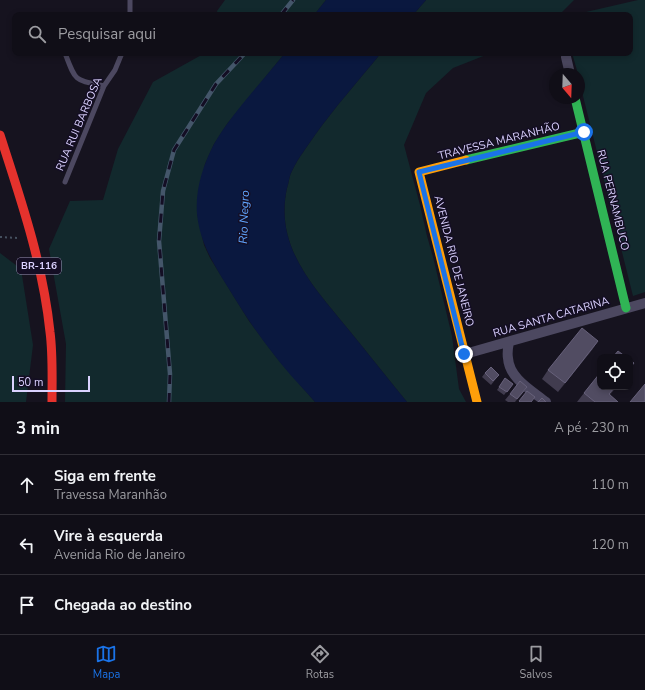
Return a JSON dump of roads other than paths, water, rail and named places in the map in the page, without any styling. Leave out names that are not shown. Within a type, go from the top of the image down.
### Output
[{"type":"main road","name":"RUA PERNAMBUCO","points":[[577,104],[626,308]]},
{"type":"main road","name":"TRAVESSA MARANHÃO","points":[[419,172],[584,132]]},
{"type":"main road","name":"BR-116","points":[[0,134],[31,234],[42,277],[53,370],[52,402]]},
{"type":"main road","name":"AVENIDA RIO DE JANEIRO","points":[[419,172],[477,402]]},
{"type":"street","points":[[566,57],[569,68]]},
{"type":"street","name":"RUA SANTA CATARINA","points":[[464,354],[645,303]]},
{"type":"street","points":[[509,342],[508,358],[510,369],[515,377],[546,402]]},
{"type":"lane","points":[[130,0],[130,12]]},
{"type":"lane","points":[[67,56],[76,77],[85,82],[104,86]]},
{"type":"lane","name":"RUA RUI BARBOSA","points":[[65,182],[104,86],[115,70],[121,56]]},
{"type":"water","points":[[326,0],[426,0],[416,12],[316,12]]},
{"type":"water","name":"Rio Negro","points":[[283,56],[379,56],[331,114],[297,162],[291,173],[284,209],[286,229],[292,247],[300,265],[310,281],[322,298],[407,402],[315,402],[284,368],[257,332],[208,253],[201,235],[197,214],[197,196],[201,178],[206,160],[221,132]]},
{"type":"railway","points":[[283,12],[293,0]]},
{"type":"railway","points":[[169,402],[170,374],[159,241],[163,191],[174,150],[216,84],[242,56]]}]
